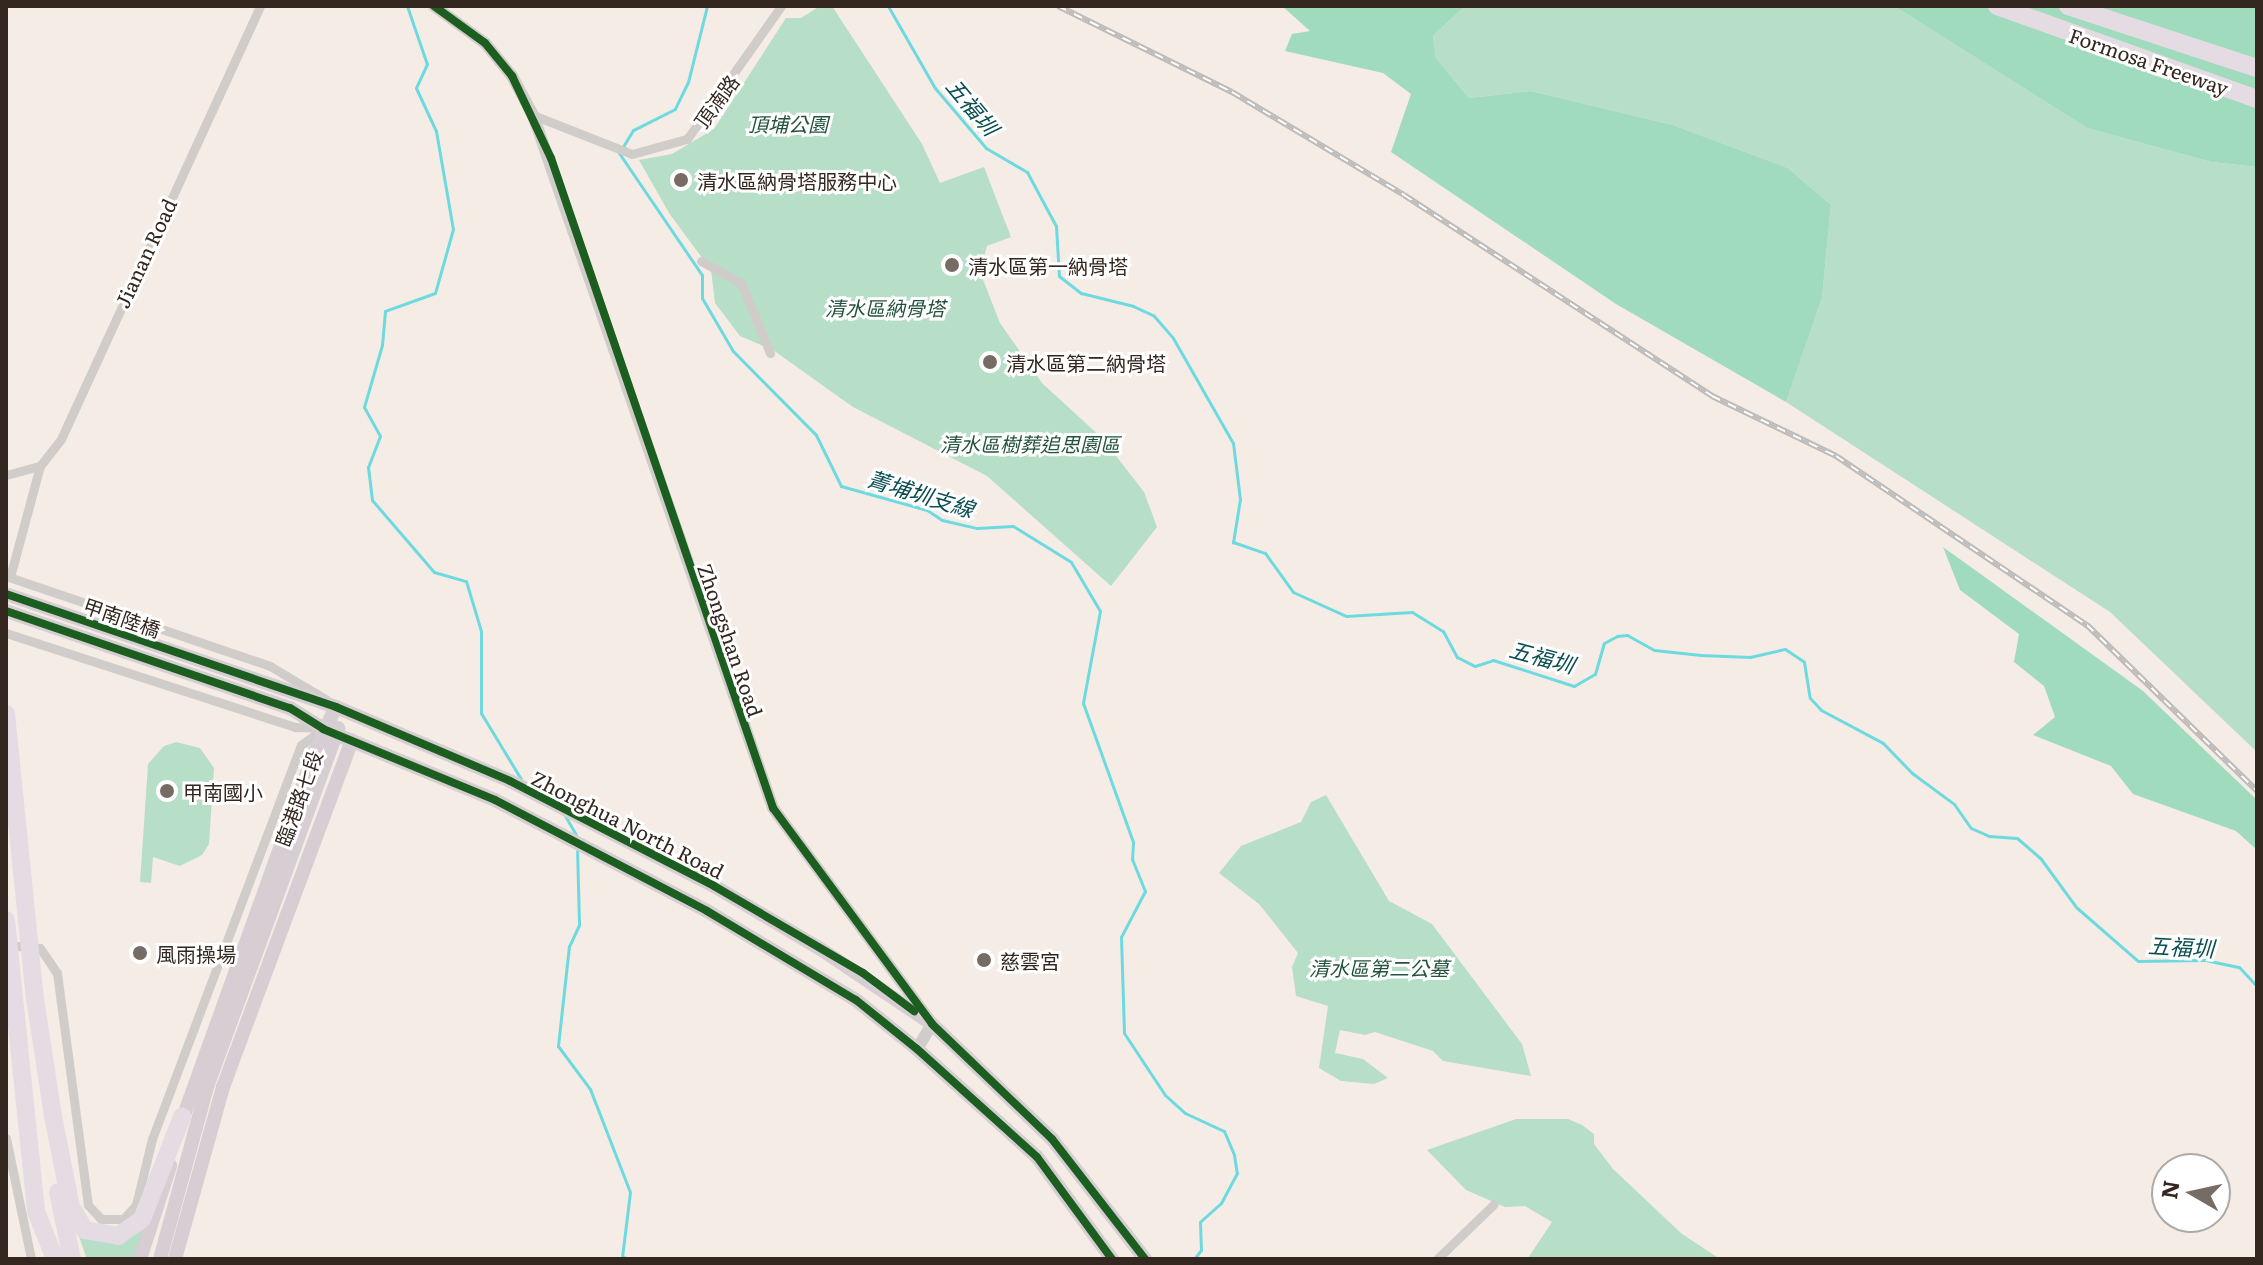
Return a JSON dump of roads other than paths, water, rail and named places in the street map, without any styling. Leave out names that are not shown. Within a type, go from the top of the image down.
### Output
[{"type":"highway","name":"Formosa Freeway","points":[[1997,6],[2257,99]]},
{"type":"highway","name":"Formosa Freeway","points":[[2068,6],[2257,68]]},
{"type":"highway","points":[[6,714],[34,992],[71,1207],[85,1230],[109,1237],[128,1231],[142,1219],[182,1117]]},
{"type":"highway","points":[[6,920],[42,1259]]},
{"type":"highway","points":[[53,1116],[57,1186],[72,1259]]},
{"type":"highway","points":[[36,1211],[55,1259]]},
{"type":"main road","name":"甲南陸橋","points":[[6,594],[224,678]]},
{"type":"main road","name":"甲南陸橋","points":[[6,611],[224,678]]},
{"type":"main road","points":[[224,678],[336,707]]},
{"type":"main road","points":[[224,678],[290,708],[323,729]]},
{"type":"main road","name":"Zhonghua North Road","points":[[336,707],[510,781],[714,886],[863,973],[932,1024]]},
{"type":"main road","name":"臨港路七段","points":[[140,1259],[182,1117],[323,729],[336,707]]},
{"type":"main road","name":"臨港路七段","points":[[160,1259],[216,1086],[345,738],[336,707]]},
{"type":"main road","name":"Zhonghua North Road","points":[[323,729],[495,800],[707,911],[856,1000],[917,1049]]},
{"type":"main road","name":"Zhongshan Road","points":[[932,1024],[1052,1139],[1145,1259]]},
{"type":"main road","points":[[917,1049],[1037,1157],[1112,1259]]},
{"type":"main road","name":"臨港路七段","points":[[175,1259],[216,1086]]},
{"type":"street","name":"Jianan Road","points":[[40,466],[61,439],[260,6]]},
{"type":"street","name":"Zhongshan Road","points":[[434,6],[485,43],[512,76],[533,115],[773,808],[932,1024]]},
{"type":"street","name":"頂湳路","points":[[533,115],[632,154],[687,139],[781,6]]},
{"type":"street","points":[[701,261],[716,265],[741,283],[770,353]]},
{"type":"street","points":[[6,475],[40,466]]},
{"type":"street","points":[[8,576],[40,466]]},
{"type":"street","name":"Zhonghua North Road","points":[[8,576],[270,666],[309,685],[336,707]]},
{"type":"street","name":"Zhonghua North Road","points":[[6,633],[295,727],[323,729]]},
{"type":"street","points":[[6,945],[40,948],[53,964],[88,1205],[101,1219],[123,1219],[136,1205],[152,1139],[301,745],[323,729]]},
{"type":"street","points":[[917,1049],[932,1024]]},
{"type":"street","points":[[6,1138],[31,1259]]},
{"type":"street","points":[[1437,1259],[1494,1204]]},
{"type":"waterway","points":[[407,6],[427,64],[416,88],[436,131],[453,229],[435,293],[385,311],[382,345],[364,407],[380,436],[368,467],[372,500],[434,572],[466,581],[481,631],[481,713],[521,779]]},
{"type":"waterway","name":"菁埔圳支線","points":[[707,6],[688,82],[675,109],[633,130],[619,153],[702,275],[702,298],[733,351],[816,435],[841,486],[927,510],[942,520],[977,528],[1013,526],[1071,562],[1100,611],[1083,703],[1133,842],[1132,859],[1145,891],[1121,937],[1124,1033],[1165,1095],[1185,1113],[1224,1131],[1234,1155],[1237,1173],[1221,1203],[1200,1222],[1201,1250],[1194,1259]]},
{"type":"waterway","name":"五福圳","points":[[888,6],[935,88],[986,148],[1027,172],[1056,226],[1059,276],[1081,293],[1133,306],[1154,316],[1173,338],[1233,443],[1240,499],[1233,542],[1265,553],[1293,592],[1346,616],[1412,612],[1443,631],[1457,657],[1475,666],[1493,660],[1574,686],[1595,674],[1604,643],[1617,636],[1627,635],[1654,650],[1701,655],[1750,657],[1785,649],[1804,662],[1810,698],[1821,710],[1883,743],[1912,773],[1954,804],[1971,828],[1989,836],[2017,838],[2041,859],[2076,907],[2138,961],[2205,960],[2239,967],[2257,986]]},
{"type":"waterway","points":[[564,814],[576,835]]},
{"type":"waterway","points":[[577,847],[579,925],[569,946],[558,1046],[590,1089],[630,1192],[622,1257],[631,1259]]},
{"type":"railway","points":[[1058,6],[1232,92],[1404,195],[1712,396],[1836,456],[2087,625],[2257,791]]},
{"type":"place","name":"清水區納骨塔服務中心","points":[[681,180]]},
{"type":"place","name":"清水區第一納骨塔","points":[[952,265]]},
{"type":"place","name":"清水區第二納骨塔","points":[[990,362]]},
{"type":"place","name":"甲南國小","points":[[167,791]]},
{"type":"place","name":"風雨操場","points":[[140,953]]},
{"type":"place","name":"慈雲宮","points":[[984,960]]},
{"type":"park label","name":"頂埔公園","points":[[788,123]]},
{"type":"park label","name":"清水區納骨塔","points":[[885,307]]},
{"type":"park label","name":"清水區樹葬追思園區","points":[[1030,443]]},
{"type":"park label","name":"清水區第二公墓","points":[[1379,967]]}]
